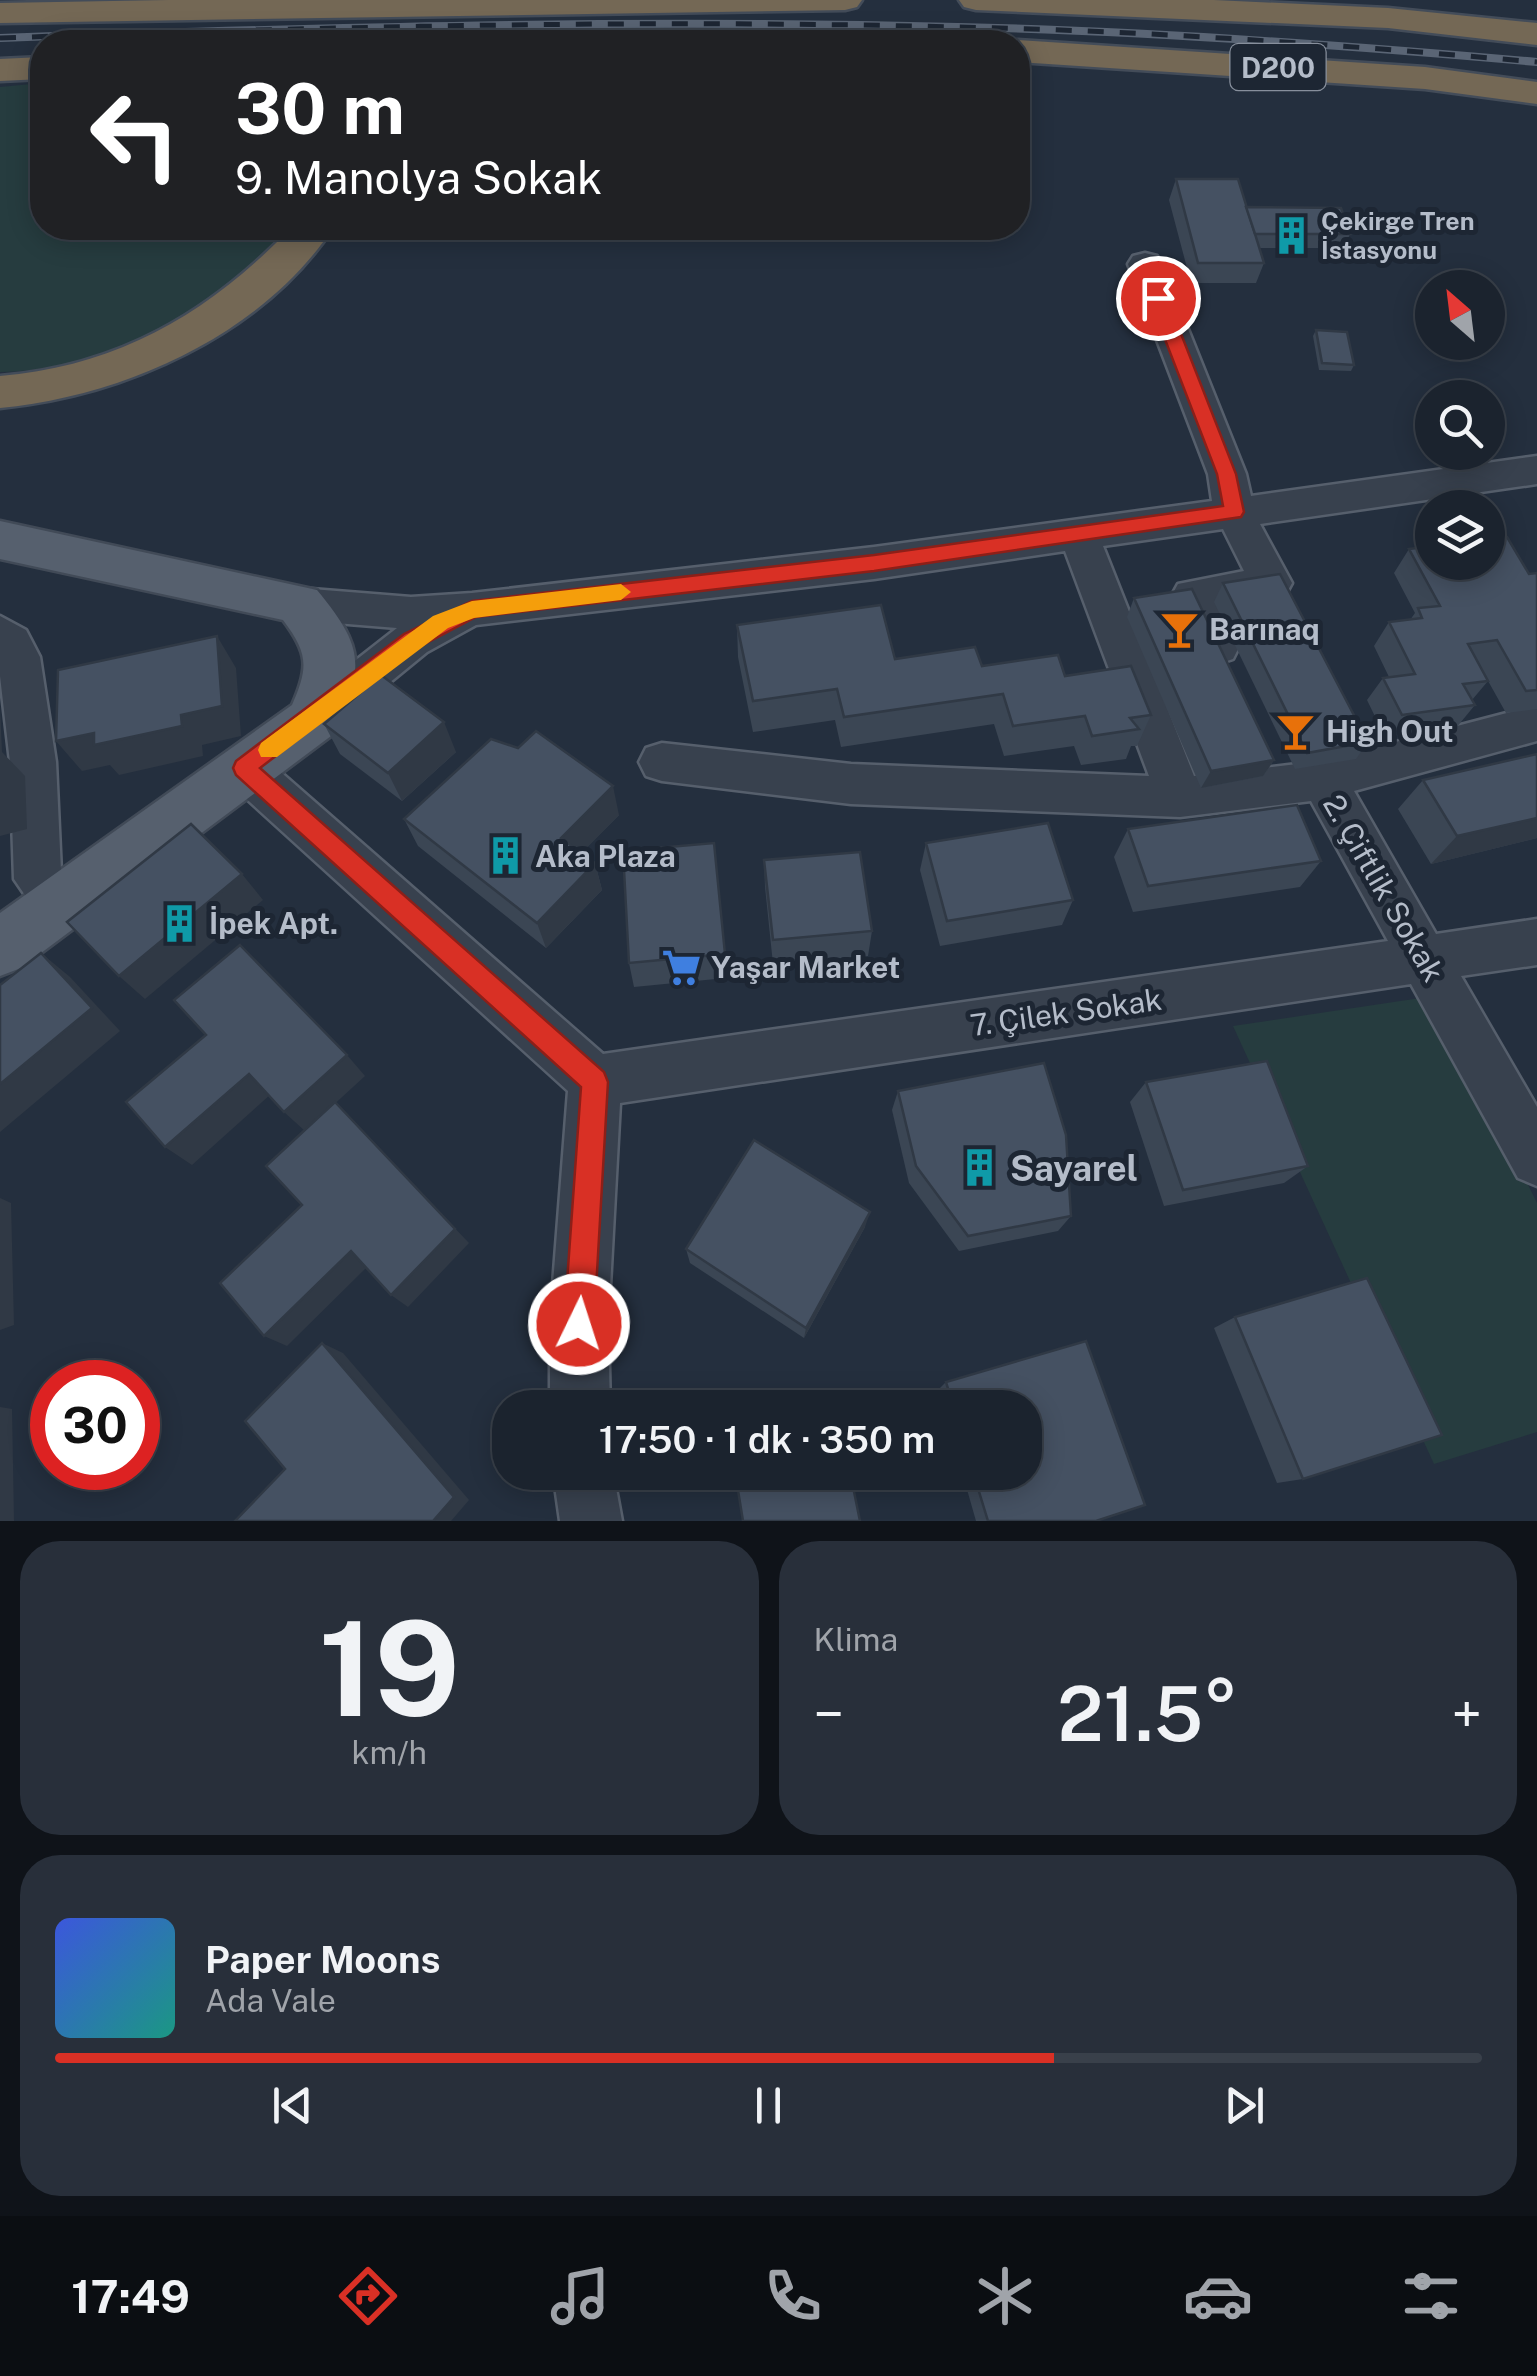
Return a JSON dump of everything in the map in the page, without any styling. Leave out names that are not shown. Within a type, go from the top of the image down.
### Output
[{"type":"highway","points":[[0,2],[19,0]]},
{"type":"highway","points":[[0,13],[845,0]]},
{"type":"highway","name":"D200","points":[[976,0],[1158,4],[1388,18],[1537,34]]},
{"type":"highway","name":"D200","points":[[1030,53],[1425,78],[1537,93]]},
{"type":"highway","points":[[0,70],[30,69]]},
{"type":"highway","points":[[0,392],[21,392],[105,373],[170,343],[232,306],[286,260],[303,240]]},
{"type":"main road","points":[[0,540],[300,604],[327,637],[332,659],[328,687],[312,720],[0,948]]},
{"type":"street","points":[[1145,264],[1226,474],[1234,512],[1271,583],[1193,595],[1234,681]]},
{"type":"street","points":[[300,604],[410,613],[472,610],[874,563],[1537,470]]},
{"type":"street","points":[[1078,533],[1180,797]]},
{"type":"street","points":[[312,720],[412,640],[472,610]]},
{"type":"street","points":[[0,634],[12,642],[19,657],[33,762],[38,879],[59,905]]},
{"type":"street","points":[[1291,771],[1537,723]]},
{"type":"street","name":"2. Çiftlik Sokak","points":[[662,762],[851,784],[1180,797],[1291,771],[1425,958],[1537,1159]]},
{"type":"street","points":[[244,768],[595,1082],[579,1324],[580,1390]]},
{"type":"street","name":"7. Çilek Sokak","points":[[595,1082],[1537,942]]},
{"type":"street","points":[[586,1490],[590,1521]]},
{"type":"green space","points":[[30,84],[30,240],[277,240],[229,285],[159,330],[82,360],[0,372],[0,87]]},
{"type":"green space","points":[[1434,996],[1537,1203],[1537,1432],[1434,1464],[1233,1026]]},
{"type":"building","points":[[1176,179],[1238,179],[1264,263],[1198,263]]},
{"type":"building","points":[[1246,207],[1341,208],[1350,234],[1255,234]]},
{"type":"building","points":[[1316,330],[1347,332],[1354,365],[1322,363]]},
{"type":"building","points":[[1505,537],[1529,574],[1537,573],[1537,690],[1526,691],[1497,640],[1468,644],[1488,681],[1463,684],[1475,705],[1402,715],[1383,678],[1415,674],[1389,622],[1422,618],[1418,608],[1440,606],[1426,580],[1505,580]]},
{"type":"building","points":[[1280,574],[1368,742],[1307,753],[1223,583]]},
{"type":"building","points":[[1192,589],[1274,760],[1211,771],[1134,598]]},
{"type":"building","points":[[881,605],[895,659],[975,647],[982,666],[1058,655],[1065,676],[1131,666],[1151,715],[1130,718],[1139,729],[1092,736],[1085,716],[1013,726],[1003,694],[844,717],[837,689],[753,701],[737,625]]},
{"type":"building","points":[[217,636],[222,706],[181,715],[182,726],[94,745],[94,733],[56,741],[58,670]]},
{"type":"building","points":[[381,675],[444,722],[388,773],[324,724]]},
{"type":"building","name":"Aka Plaza","points":[[536,731],[613,786],[561,838],[595,863],[537,923],[404,819],[491,739],[518,748]]},
{"type":"building","points":[[1537,754],[1537,818],[1457,836],[1423,780]]},
{"type":"building","points":[[1297,805],[1321,861],[1148,886],[1128,829]]},
{"type":"building","points":[[1048,823],[1073,900],[947,921],[926,843]]},
{"type":"building","points":[[191,824],[242,874],[119,976],[67,922]]},
{"type":"building","points":[[714,843],[725,954],[629,963],[623,851]]},
{"type":"building","points":[[860,852],[872,931],[773,940],[764,860]]},
{"type":"building","points":[[240,945],[347,1055],[284,1112],[249,1074],[165,1147],[126,1102],[206,1035],[174,1000]]},
{"type":"building","points":[[41,953],[92,1008],[0,1084],[0,985]]},
{"type":"building","points":[[1267,1061],[1308,1166],[1183,1190],[1146,1082]]},
{"type":"building","name":"Sayarel","points":[[1044,1063],[1066,1135],[1071,1216],[968,1236],[916,1166],[898,1091]]},
{"type":"building","points":[[335,1102],[455,1229],[391,1295],[351,1251],[264,1336],[220,1283],[302,1205],[266,1166]]},
{"type":"building","points":[[754,1140],[870,1212],[806,1328],[686,1249]]},
{"type":"building","points":[[1367,1278],[1442,1435],[1303,1479],[1235,1317]]},
{"type":"building","points":[[1086,1341],[1145,1505],[1096,1521],[988,1521],[979,1490],[1042,1490],[1042,1390],[948,1390],[946,1382]]},
{"type":"building","points":[[322,1343],[454,1497],[433,1521],[235,1521],[285,1469],[245,1421]]},
{"type":"building","points":[[738,1490],[854,1490],[860,1521],[743,1521]]},
{"type":"railway","points":[[279,30],[719,24],[1031,29],[1176,35],[1537,62]]},
{"type":"railway","points":[[0,38],[30,37]]},
{"type":"slow traffic","points":[[269,750],[441,622],[472,610],[621,592]]},
{"type":"place","name":"Çekirge Tren İstasyonu","points":[[1291,235]]},
{"type":"place","name":"Barınaq","points":[[1179,629]]},
{"type":"place","name":"High Out","points":[[1296,731]]},
{"type":"place","name":"Aka Plaza","points":[[505,856]]},
{"type":"place","name":"İpek Apt.","points":[[179,923]]},
{"type":"place","name":"Yaşar Market","points":[[681,967]]},
{"type":"place","name":"Sayarel","points":[[980,1168]]},
{"type":"route","points":[[579,1324],[595,1082],[244,768],[312,720],[412,640],[441,622],[472,610],[874,563],[1234,512],[1226,474],[1158,298]]}]
